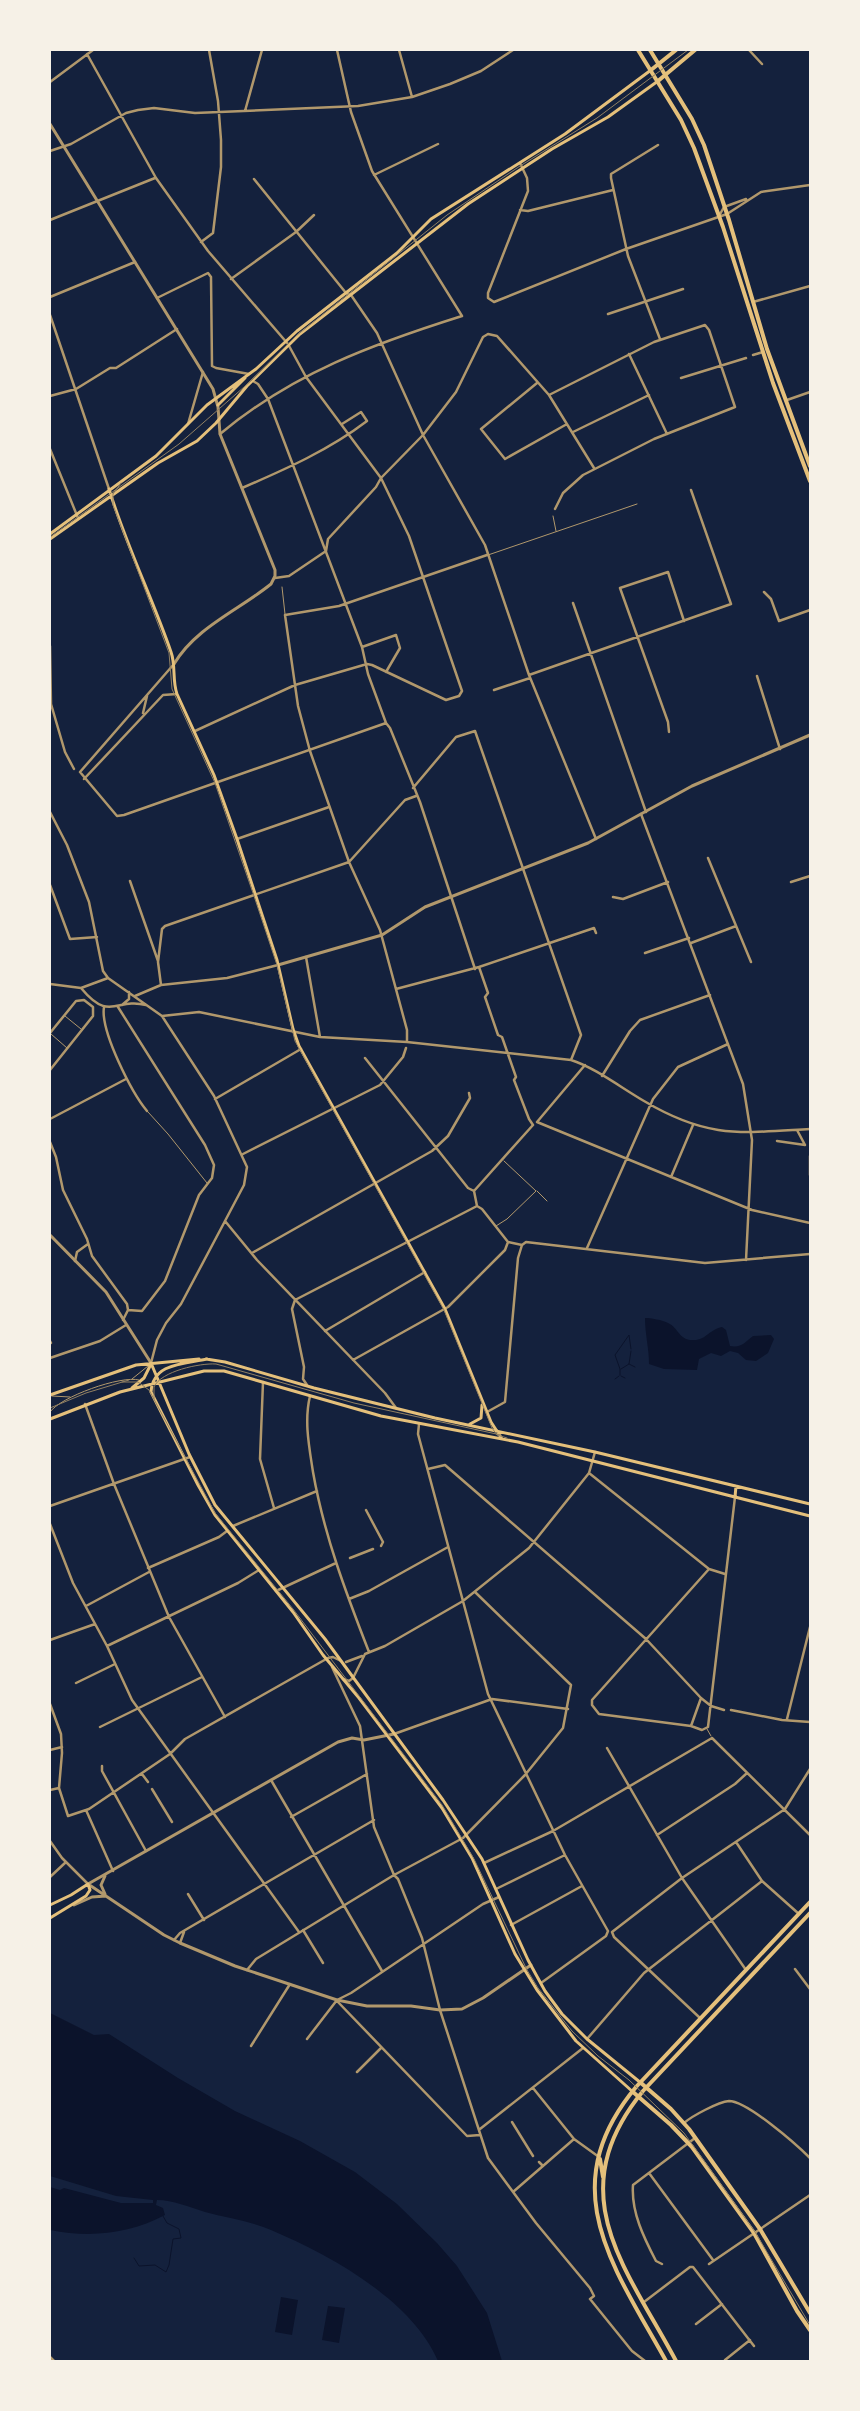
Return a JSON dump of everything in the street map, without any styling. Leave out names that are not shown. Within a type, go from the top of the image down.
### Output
[{"type":"main road","points":[[638,50],[689,135],[719,216],[763,352],[810,481]]},
{"type":"main road","points":[[650,50],[700,135],[727,214],[785,401],[810,466]]},
{"type":"main road","points":[[218,405],[286,341],[397,253],[438,214],[579,124],[676,50]]},
{"type":"main road","points":[[50,534],[161,461],[192,444],[219,420],[253,381],[304,331],[468,204],[523,168],[608,117],[658,81],[695,50]]},
{"type":"main road","points":[[50,539],[109,489],[156,456],[216,398],[249,374]]},
{"type":"main road","points":[[109,489],[174,664],[174,685],[177,694],[217,782],[237,839],[278,965],[294,1032],[301,1049],[445,1309],[486,1412],[495,1431],[502,1439]]},
{"type":"main road","points":[[207,1359],[166,1369],[156,1374],[152,1385],[154,1400],[208,1504],[442,1808],[462,1839],[492,1900],[500,1922],[524,1970],[537,1990],[583,2048],[689,2143],[754,2233],[810,2330]]},
{"type":"main road","points":[[50,1395],[127,1368],[207,1359],[225,1362],[308,1386],[396,1408],[595,1452],[810,1504]]},
{"type":"main road","points":[[151,1364],[190,1457],[212,1500],[232,1527],[344,1662],[353,1678],[442,1797],[484,1863],[530,1966],[540,1984],[562,2014],[586,2040],[641,2082],[684,2123],[760,2229],[810,2313]]},
{"type":"main road","points":[[130,1390],[141,1381],[151,1364]]},
{"type":"main road","points":[[50,1419],[85,1404],[130,1390],[199,1372],[224,1370],[381,1416],[554,1451],[810,1516]]},
{"type":"main road","points":[[467,1425],[481,1418],[482,1402]]},
{"type":"main road","points":[[488,1437],[495,1431]]},
{"type":"main road","points":[[735,1497],[736,1486]]},
{"type":"main road","points":[[50,1904],[71,1895],[88,1884]]},
{"type":"main road","points":[[50,1918],[88,1894],[88,1884]]},
{"type":"main road","points":[[666,2361],[622,2285],[603,2240],[596,2200],[600,2157],[614,2120],[641,2082],[810,1902]]},
{"type":"main road","points":[[604,2181],[615,2137],[626,2114],[639,2097],[810,1913]]},
{"type":"main road","points":[[664,2057],[670,2063]]},
{"type":"main road","points":[[600,2157],[604,2181],[605,2212],[611,2239],[642,2303],[676,2361]]},
{"type":"street","points":[[50,82],[94,50]]},
{"type":"street","points":[[201,242],[213,233],[221,166],[219,112],[209,50]]},
{"type":"street","points":[[245,111],[262,50]]},
{"type":"street","points":[[220,434],[268,399],[306,377],[381,342],[462,316],[374,175],[349,105],[337,50]]},
{"type":"street","points":[[399,50],[412,97]]},
{"type":"street","points":[[50,151],[65,146],[120,116],[145,108],[195,113],[245,111],[378,103],[412,97],[481,71],[513,50]]},
{"type":"street","points":[[749,50],[762,64]]},
{"type":"street","points":[[87,54],[156,178],[201,242],[286,341],[306,377],[380,478],[403,520],[462,692],[459,696],[446,700],[367,664],[295,685],[195,732]]},
{"type":"street","points":[[50,124],[177,329],[216,398],[220,434],[273,567],[275,578]]},
{"type":"street","points":[[374,175],[438,144]]},
{"type":"street","points":[[658,145],[611,174],[626,249],[660,339]]},
{"type":"street","points":[[520,163],[527,178],[528,191],[488,293],[488,298],[494,302],[626,249],[727,214],[749,198]]},
{"type":"street","points":[[50,220],[156,178]]},
{"type":"street","points":[[254,179],[346,293],[351,295],[381,342],[423,435],[485,545],[487,556],[530,677],[596,840]]},
{"type":"street","points":[[719,216],[724,207],[768,190],[810,185]]},
{"type":"street","points":[[520,210],[528,211],[613,190]]},
{"type":"street","points":[[231,279],[296,232],[314,215]]},
{"type":"street","points":[[50,297],[135,262]]},
{"type":"street","points":[[157,298],[208,272],[211,277],[212,366],[249,374]]},
{"type":"street","points":[[753,302],[810,286]]},
{"type":"street","points":[[608,314],[683,288]]},
{"type":"street","points":[[50,315],[109,489]]},
{"type":"street","points":[[549,395],[660,339],[706,325],[735,407],[667,434],[594,468],[567,487],[555,510]]},
{"type":"street","points":[[50,396],[76,389],[110,368],[116,368],[177,329]]},
{"type":"street","points":[[386,723],[120,816],[114,814],[80,772],[174,664],[183,651],[205,631],[269,586],[275,578],[289,576],[326,551],[328,539],[376,487],[380,478],[423,435],[456,392],[483,337],[488,334],[497,336],[549,395],[594,468]]},
{"type":"street","points":[[753,355],[763,352]]},
{"type":"street","points":[[629,354],[667,434]]},
{"type":"street","points":[[681,378],[746,358]]},
{"type":"street","points":[[187,426],[203,372]]},
{"type":"street","points":[[253,381],[258,384],[268,399],[326,551],[362,647],[386,723],[390,728],[416,796],[474,969]]},
{"type":"street","points":[[537,383],[481,429],[505,459],[568,424]]},
{"type":"street","points":[[785,401],[810,392]]},
{"type":"street","points":[[573,432],[649,395]]},
{"type":"street","points":[[242,488],[293,466],[349,435],[367,421],[361,412],[342,424]]},
{"type":"street","points":[[50,450],[77,517]]},
{"type":"street","points":[[494,690],[590,653],[731,604],[691,490]]},
{"type":"street","points":[[407,1042],[407,1030],[382,935],[349,862],[310,751],[298,706],[285,615],[345,604],[487,556]]},
{"type":"street","points":[[669,732],[668,722],[620,588],[668,572],[684,620]]},
{"type":"street","points":[[764,592],[771,599],[779,621],[810,610]]},
{"type":"street","points":[[573,603],[646,812]]},
{"type":"street","points":[[362,647],[396,635],[400,648],[386,672]]},
{"type":"street","points":[[50,646],[51,703],[65,752],[74,769]]},
{"type":"street","points":[[757,676],[780,749]]},
{"type":"street","points":[[143,714],[149,693]]},
{"type":"street","points":[[84,779],[143,714],[163,695],[177,694]]},
{"type":"street","points":[[413,788],[456,737],[475,731],[548,945],[581,1035],[571,1060]]},
{"type":"street","points":[[135,996],[161,985],[220,979],[278,965],[382,935],[423,908],[596,840],[706,779],[780,749],[810,734]]},
{"type":"street","points":[[161,985],[158,962],[164,926],[256,896],[349,862],[405,800],[416,796]]},
{"type":"street","points":[[237,839],[329,807]]},
{"type":"street","points":[[50,812],[67,844],[89,902],[101,967],[108,978],[162,1016],[215,1099],[243,1154],[247,1167],[246,1181],[181,1304],[161,1331],[154,1348],[151,1364]]},
{"type":"street","points":[[641,814],[743,1084],[752,1140],[746,1260]]},
{"type":"street","points":[[708,858],[751,962]]},
{"type":"street","points":[[791,882],[810,876]]},
{"type":"street","points":[[130,881],[153,954],[158,962]]},
{"type":"street","points":[[613,897],[624,899],[668,882]]},
{"type":"street","points":[[50,885],[70,939],[96,937]]},
{"type":"street","points":[[690,944],[736,926]]},
{"type":"street","points":[[396,989],[474,969],[594,928],[596,932]]},
{"type":"street","points":[[645,953],[689,938]]},
{"type":"street","points":[[306,957],[320,1037]]},
{"type":"street","points":[[479,967],[488,993],[485,997],[487,1004],[498,1035],[502,1037],[516,1077],[514,1080],[533,1125]]},
{"type":"street","points":[[50,984],[82,988],[108,978]]},
{"type":"street","points":[[82,988],[104,1007],[138,1003],[147,1005]]},
{"type":"street","points":[[119,1006],[130,999],[129,992]]},
{"type":"street","points":[[602,1076],[630,1032],[643,1019],[710,995]]},
{"type":"street","points":[[50,1033],[79,1000],[84,1000],[93,1008],[93,1016],[50,1070]]},
{"type":"street","points":[[119,1006],[206,1145],[214,1167],[212,1178],[199,1196],[165,1281],[142,1311],[128,1310]]},
{"type":"street","points":[[104,1007],[105,1021],[126,1080],[147,1112]]},
{"type":"street","points":[[162,1016],[183,1012],[204,1012],[320,1037],[407,1042],[571,1060],[585,1065],[650,1105],[693,1126],[721,1132],[751,1134],[810,1129]]},
{"type":"street","points":[[587,1248],[628,1160],[650,1105],[678,1067],[728,1044]]},
{"type":"street","points":[[243,1154],[334,1109],[384,1081],[403,1057],[406,1048]]},
{"type":"street","points":[[215,1099],[301,1049]]},
{"type":"street","points":[[365,1058],[435,1148],[468,1188],[474,1191]]},
{"type":"street","points":[[474,1191],[537,1122],[585,1065]]},
{"type":"street","points":[[50,1119],[126,1080]]},
{"type":"street","points":[[252,1253],[435,1148],[448,1136],[470,1098],[469,1093]]},
{"type":"street","points":[[537,1122],[748,1208],[810,1223]]},
{"type":"street","points":[[671,1177],[693,1126]]},
{"type":"street","points":[[777,1141],[805,1145],[797,1130]]},
{"type":"street","points":[[50,1142],[64,1190],[94,1260],[126,1302],[128,1310],[124,1320]]},
{"type":"street","points":[[810,1156],[810,1174]]},
{"type":"street","points":[[474,1191],[477,1206],[508,1242],[522,1245],[529,1241],[698,1262],[810,1254]]},
{"type":"street","points":[[308,1386],[303,1377],[304,1367],[292,1309],[295,1300],[477,1206]]},
{"type":"street","points":[[225,1221],[295,1300],[372,1378],[396,1408]]},
{"type":"street","points":[[50,1235],[106,1292],[151,1364]]},
{"type":"street","points":[[353,1360],[445,1309],[505,1250],[508,1242]]},
{"type":"street","points":[[75,1260],[77,1252],[88,1244]]},
{"type":"street","points":[[486,1412],[505,1402],[518,1258],[522,1245]]},
{"type":"street","points":[[325,1331],[425,1272]]},
{"type":"street","points":[[50,1358],[100,1342],[126,1325]]},
{"type":"street","points":[[54,1352],[55,1356]]},
{"type":"street","points":[[263,1382],[260,1459],[274,1508]]},
{"type":"street","points":[[310,1396],[307,1431],[324,1525],[349,1599],[370,1652]]},
{"type":"street","points":[[85,1404],[114,1484],[168,1617],[225,1717]]},
{"type":"street","points":[[419,1424],[418,1434],[488,1694],[492,1699],[525,1775],[565,1855],[608,1931],[606,1936],[540,1984]]},
{"type":"street","points":[[50,1704],[59,1725],[62,1747],[58,1788],[68,1816],[86,1810],[114,1793],[170,1754],[185,1739],[326,1659],[333,1657],[344,1662],[362,1656],[385,1646],[463,1601],[529,1548],[589,1473],[595,1452]]},
{"type":"street","points":[[50,1506],[190,1457]]},
{"type":"street","points":[[427,1469],[445,1465],[646,1639],[701,1698],[711,1706],[724,1710]]},
{"type":"street","points":[[589,1473],[702,1563],[725,1574]]},
{"type":"street","points":[[232,1527],[317,1491]]},
{"type":"street","points":[[709,1568],[592,1700],[592,1705],[599,1714],[691,1726],[702,1730],[706,1728],[710,1720],[735,1497]]},
{"type":"street","points":[[366,1510],[383,1542],[380,1546]]},
{"type":"street","points":[[50,1524],[73,1584],[86,1606],[137,1709],[299,1932]]},
{"type":"street","points":[[148,1568],[219,1537],[227,1531]]},
{"type":"street","points":[[349,1599],[369,1591],[448,1547]]},
{"type":"street","points":[[350,1558],[373,1549]]},
{"type":"street","points":[[276,1591],[336,1563]]},
{"type":"street","points":[[106,1646],[238,1583],[259,1570]]},
{"type":"street","points":[[86,1606],[149,1572]]},
{"type":"street","points":[[247,1970],[256,1959],[343,1905],[462,1839],[525,1775],[563,1728],[571,1685],[476,1591]]},
{"type":"street","points":[[50,1640],[95,1624]]},
{"type":"street","points":[[787,1719],[810,1627]]},
{"type":"street","points":[[341,1678],[349,1681],[353,1678],[362,1656]]},
{"type":"street","points":[[76,1683],[115,1664]]},
{"type":"street","points":[[331,1665],[360,1726],[375,1832],[394,1875],[398,1879],[422,1943],[440,2010],[488,2158],[542,2230],[590,2288],[594,2296],[590,2299],[632,2351],[645,2361]]},
{"type":"street","points":[[100,1728],[202,1677]]},
{"type":"street","points":[[691,1726],[701,1698]]},
{"type":"street","points":[[88,1884],[338,1742],[352,1738],[362,1740],[388,1736],[492,1699],[568,1708]]},
{"type":"street","points":[[731,1710],[810,1722]]},
{"type":"street","points":[[484,1863],[554,1830],[712,1738],[786,1809],[810,1835]]},
{"type":"street","points":[[50,1750],[62,1747]]},
{"type":"street","points":[[607,1748],[682,1878],[746,1970]]},
{"type":"street","points":[[102,1766],[114,1793],[146,1852]]},
{"type":"street","points":[[701,2019],[614,1937],[612,1932],[682,1878],[786,1809],[810,1769]]},
{"type":"street","points":[[657,1835],[735,1784],[747,1773]]},
{"type":"street","points":[[142,1774],[148,1782]]},
{"type":"street","points":[[291,1817],[367,1774]]},
{"type":"street","points":[[271,1780],[382,1971]]},
{"type":"street","points":[[50,1790],[58,1788]]},
{"type":"street","points":[[152,1789],[172,1822]]},
{"type":"street","points":[[86,1810],[113,1870]]},
{"type":"street","points":[[174,1940],[178,1935],[374,1820]]},
{"type":"street","points":[[176,1828],[179,1833]]},
{"type":"street","points":[[736,1841],[762,1881],[799,1914]]},
{"type":"street","points":[[50,1842],[66,1862],[88,1884],[174,1940],[247,1970],[337,2000],[367,2006],[412,2006],[440,2010],[458,2010],[469,2006],[530,1966]]},
{"type":"street","points":[[496,1889],[565,1855]]},
{"type":"street","points":[[50,1877],[66,1862]]},
{"type":"street","points":[[105,1876],[101,1887],[107,1896]]},
{"type":"street","points":[[586,2040],[649,1970],[762,1881]]},
{"type":"street","points":[[511,1924],[582,1886]]},
{"type":"street","points":[[188,1894],[204,1920]]},
{"type":"street","points":[[70,1906],[92,1897],[107,1896]]},
{"type":"street","points":[[307,2039],[337,2000],[422,1943],[499,1897]]},
{"type":"street","points":[[303,1930],[323,1963]]},
{"type":"street","points":[[180,1943],[185,1931]]},
{"type":"street","points":[[795,1969],[810,1989]]},
{"type":"street","points":[[251,2046],[290,1984]]},
{"type":"street","points":[[337,2000],[467,2136],[480,2135]]},
{"type":"street","points":[[357,2072],[381,2048]]},
{"type":"street","points":[[479,2129],[583,2048]]},
{"type":"street","points":[[533,2088],[574,2139],[600,2157]]},
{"type":"street","points":[[684,2123],[724,2102],[732,2102],[762,2118],[810,2158]]},
{"type":"street","points":[[503,2111],[507,2116]]},
{"type":"street","points":[[512,2122],[533,2156]]},
{"type":"street","points":[[662,2264],[656,2261],[636,2215],[633,2185],[695,2138]]},
{"type":"street","points":[[513,2192],[574,2139]]},
{"type":"street","points":[[539,2162],[543,2166]]},
{"type":"street","points":[[649,2173],[713,2260]]},
{"type":"street","points":[[709,2264],[810,2195]]},
{"type":"street","points":[[642,2303],[690,2267],[694,2267],[754,2346]]},
{"type":"street","points":[[696,2324],[722,2304]]},
{"type":"street","points":[[805,2323],[810,2320]]},
{"type":"street","points":[[725,2360],[750,2340]]},
{"type":"street","points":[[50,2357],[54,2361]]},
{"type":"lane","points":[[487,556],[638,504]]},
{"type":"lane","points":[[553,516],[556,532]]},
{"type":"lane","points":[[282,587],[285,615]]},
{"type":"lane","points":[[64,1015],[82,1030]]},
{"type":"lane","points":[[50,1033],[67,1048]]},
{"type":"lane","points":[[50,1060],[55,1064]]},
{"type":"lane","points":[[147,1112],[168,1134],[207,1183]]},
{"type":"lane","points":[[503,1160],[547,1201]]},
{"type":"lane","points":[[496,1227],[508,1219],[536,1191]]},
{"type":"lane","points":[[131,1379],[151,1364]]},
{"type":"lane","points":[[50,1412],[53,1407],[71,1397],[115,1382],[131,1379],[141,1381]]},
{"type":"lane","points":[[50,1395],[71,1397]]},
{"type":"lane","points":[[706,1728],[712,1738]]},
{"type":"water","points":[[645,1318],[660,1320],[672,1325],[682,1336],[689,1340],[698,1340],[722,1327],[726,1330],[730,1346],[740,1345],[753,1336],[771,1335],[774,1339],[768,1353],[756,1361],[746,1360],[738,1353],[730,1351],[721,1356],[711,1353],[699,1359],[697,1370],[664,1369],[649,1364]]},
{"type":"water","points":[[50,2013],[94,2035],[109,2034],[178,2078],[235,2111],[300,2141],[355,2172],[397,2204],[437,2243],[457,2266],[487,2313],[502,2361],[438,2361],[426,2339],[409,2318],[367,2282],[318,2252],[255,2224],[205,2212],[175,2202],[157,2200],[156,2205],[163,2208],[165,2215],[123,2230],[109,2233],[80,2234],[50,2230],[50,2187],[60,2190],[64,2188],[121,2203],[153,2203],[153,2200],[116,2196],[50,2176]]},
{"type":"water","points":[[281,2297],[298,2300],[292,2335],[275,2332]]},
{"type":"water","points":[[328,2306],[345,2308],[339,2343],[322,2340]]},
{"type":"waterway","points":[[620,1375],[615,1355],[629,1335],[631,1349]]},
{"type":"waterway","points":[[621,1369],[629,1364],[631,1351]]},
{"type":"waterway","points":[[629,1364],[635,1367]]},
{"type":"waterway","points":[[615,1379],[619,1376]]},
{"type":"waterway","points":[[621,1376],[625,1378]]},
{"type":"waterway","points":[[134,2258],[139,2266],[155,2265],[166,2272],[173,2239],[181,2238],[179,2229],[167,2223],[163,2216]]},
{"type":"tram line","points":[[50,537],[179,444],[252,380],[296,336],[447,215],[520,166],[597,118],[688,50]]},
{"type":"tram line","points":[[121,483],[113,494],[113,505],[169,653],[172,689],[215,783],[254,896],[277,965],[295,1041],[444,1310],[492,1428],[497,1435],[507,1438]]},
{"type":"tram line","points":[[154,1399],[154,1387],[158,1381],[172,1372],[201,1365],[216,1364],[354,1403],[501,1435]]},
{"type":"tram line","points":[[50,1408],[86,1393],[129,1380]]},
{"type":"tram line","points":[[122,1382],[138,1382],[149,1390],[215,1513],[293,1609],[442,1805],[474,1859],[527,1970],[538,1988],[572,2031],[598,2056],[629,2080],[684,2133],[755,2232],[810,2325]]}]
